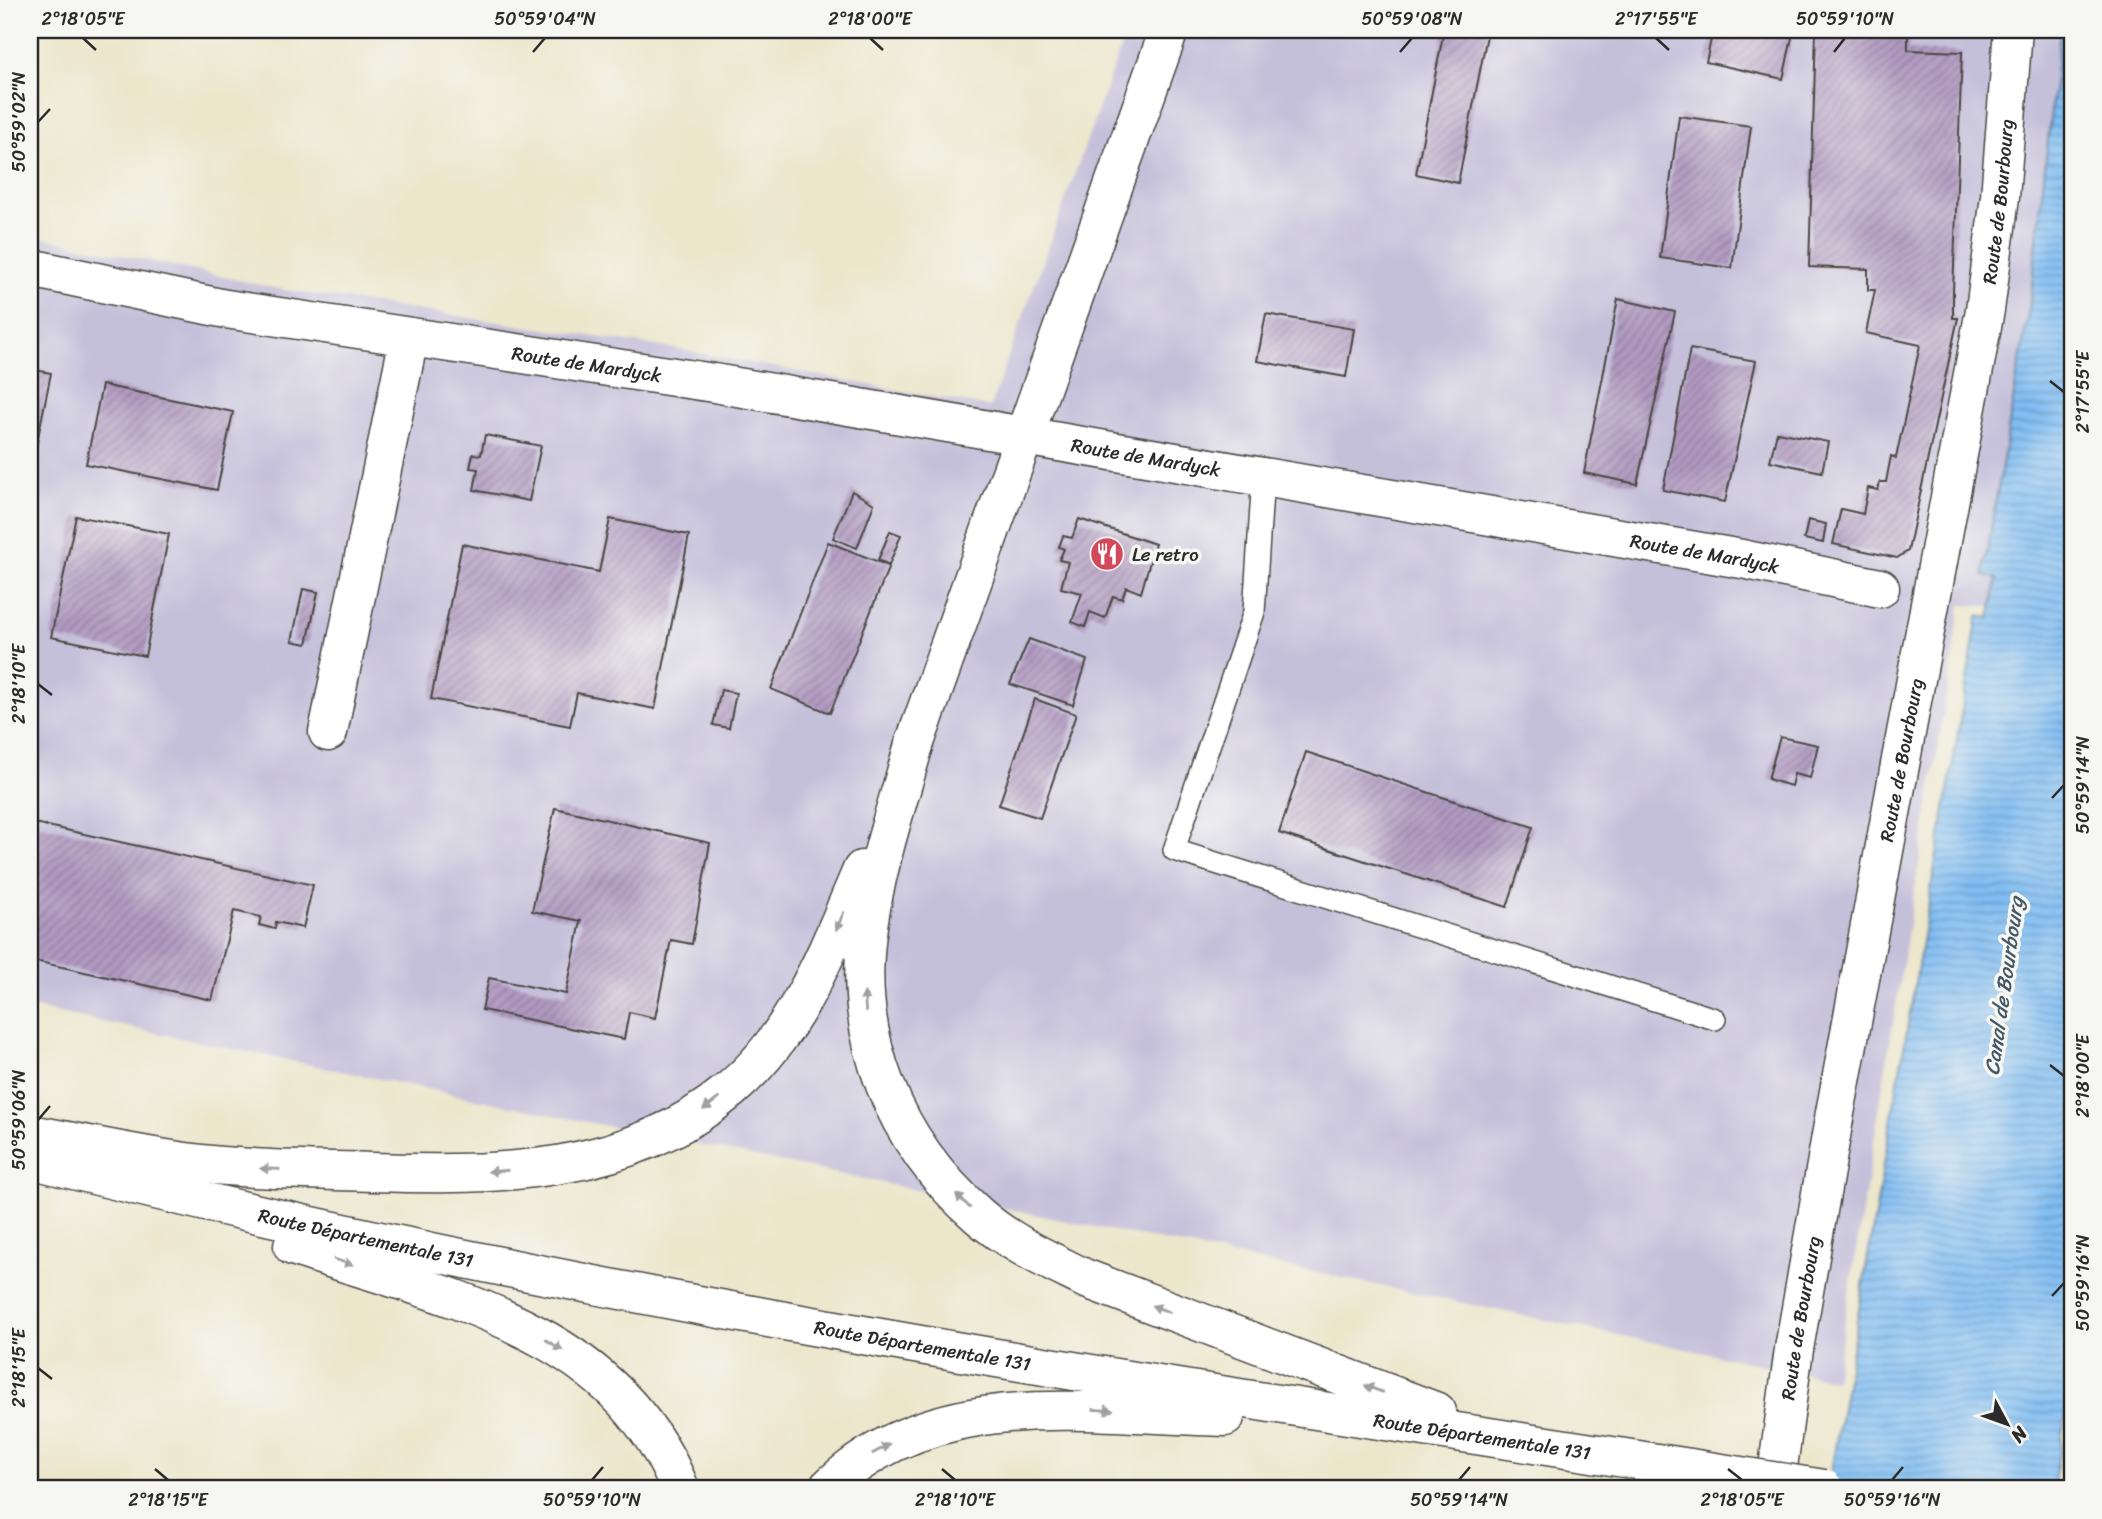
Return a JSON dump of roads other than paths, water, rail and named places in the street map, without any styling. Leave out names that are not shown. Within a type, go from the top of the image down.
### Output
[{"type":"main road","points":[[30,1134],[158,1157],[237,1167],[423,1174],[561,1166],[610,1154],[653,1137],[695,1116],[732,1089],[766,1054],[792,1019],[828,951],[914,745],[1169,30]]},
{"type":"main road","name":"Route de Bourbourg","points":[[1775,1489],[1794,1349],[1835,1113],[1985,310],[2000,197],[2013,30]]},
{"type":"main road","name":"Route de Mardyck","points":[[30,268],[182,301],[714,383],[1742,559],[1880,588]]},
{"type":"main road","points":[[328,732],[409,338]]},
{"type":"main road","points":[[914,745],[872,901],[865,955],[865,1002],[871,1046],[885,1091],[917,1149],[946,1184],[979,1216],[1018,1243],[1101,1286],[1440,1413],[1556,1447]]},
{"type":"main road","name":"Route Départementale 131","points":[[30,1159],[366,1240],[616,1291],[976,1356],[1824,1489]]},
{"type":"main road","points":[[93,1175],[315,1254],[440,1292],[523,1327],[564,1351],[618,1395],[659,1446],[680,1489]]},
{"type":"main road","points":[[827,1489],[866,1457],[906,1436],[955,1421],[1003,1414],[1091,1409],[1214,1417],[1371,1419]]},
{"type":"lane","points":[[1263,477],[1254,612],[1174,850],[1716,1019]]},
{"type":"water","name":"Canal de Bourbourg","points":[[2060,30],[2072,30],[2072,1379],[2053,1489],[1828,1489],[1978,616],[1990,618],[1997,579],[1983,575],[2030,303]]},
{"type":"place","name":"Le retro","points":[[1107,554]]}]
